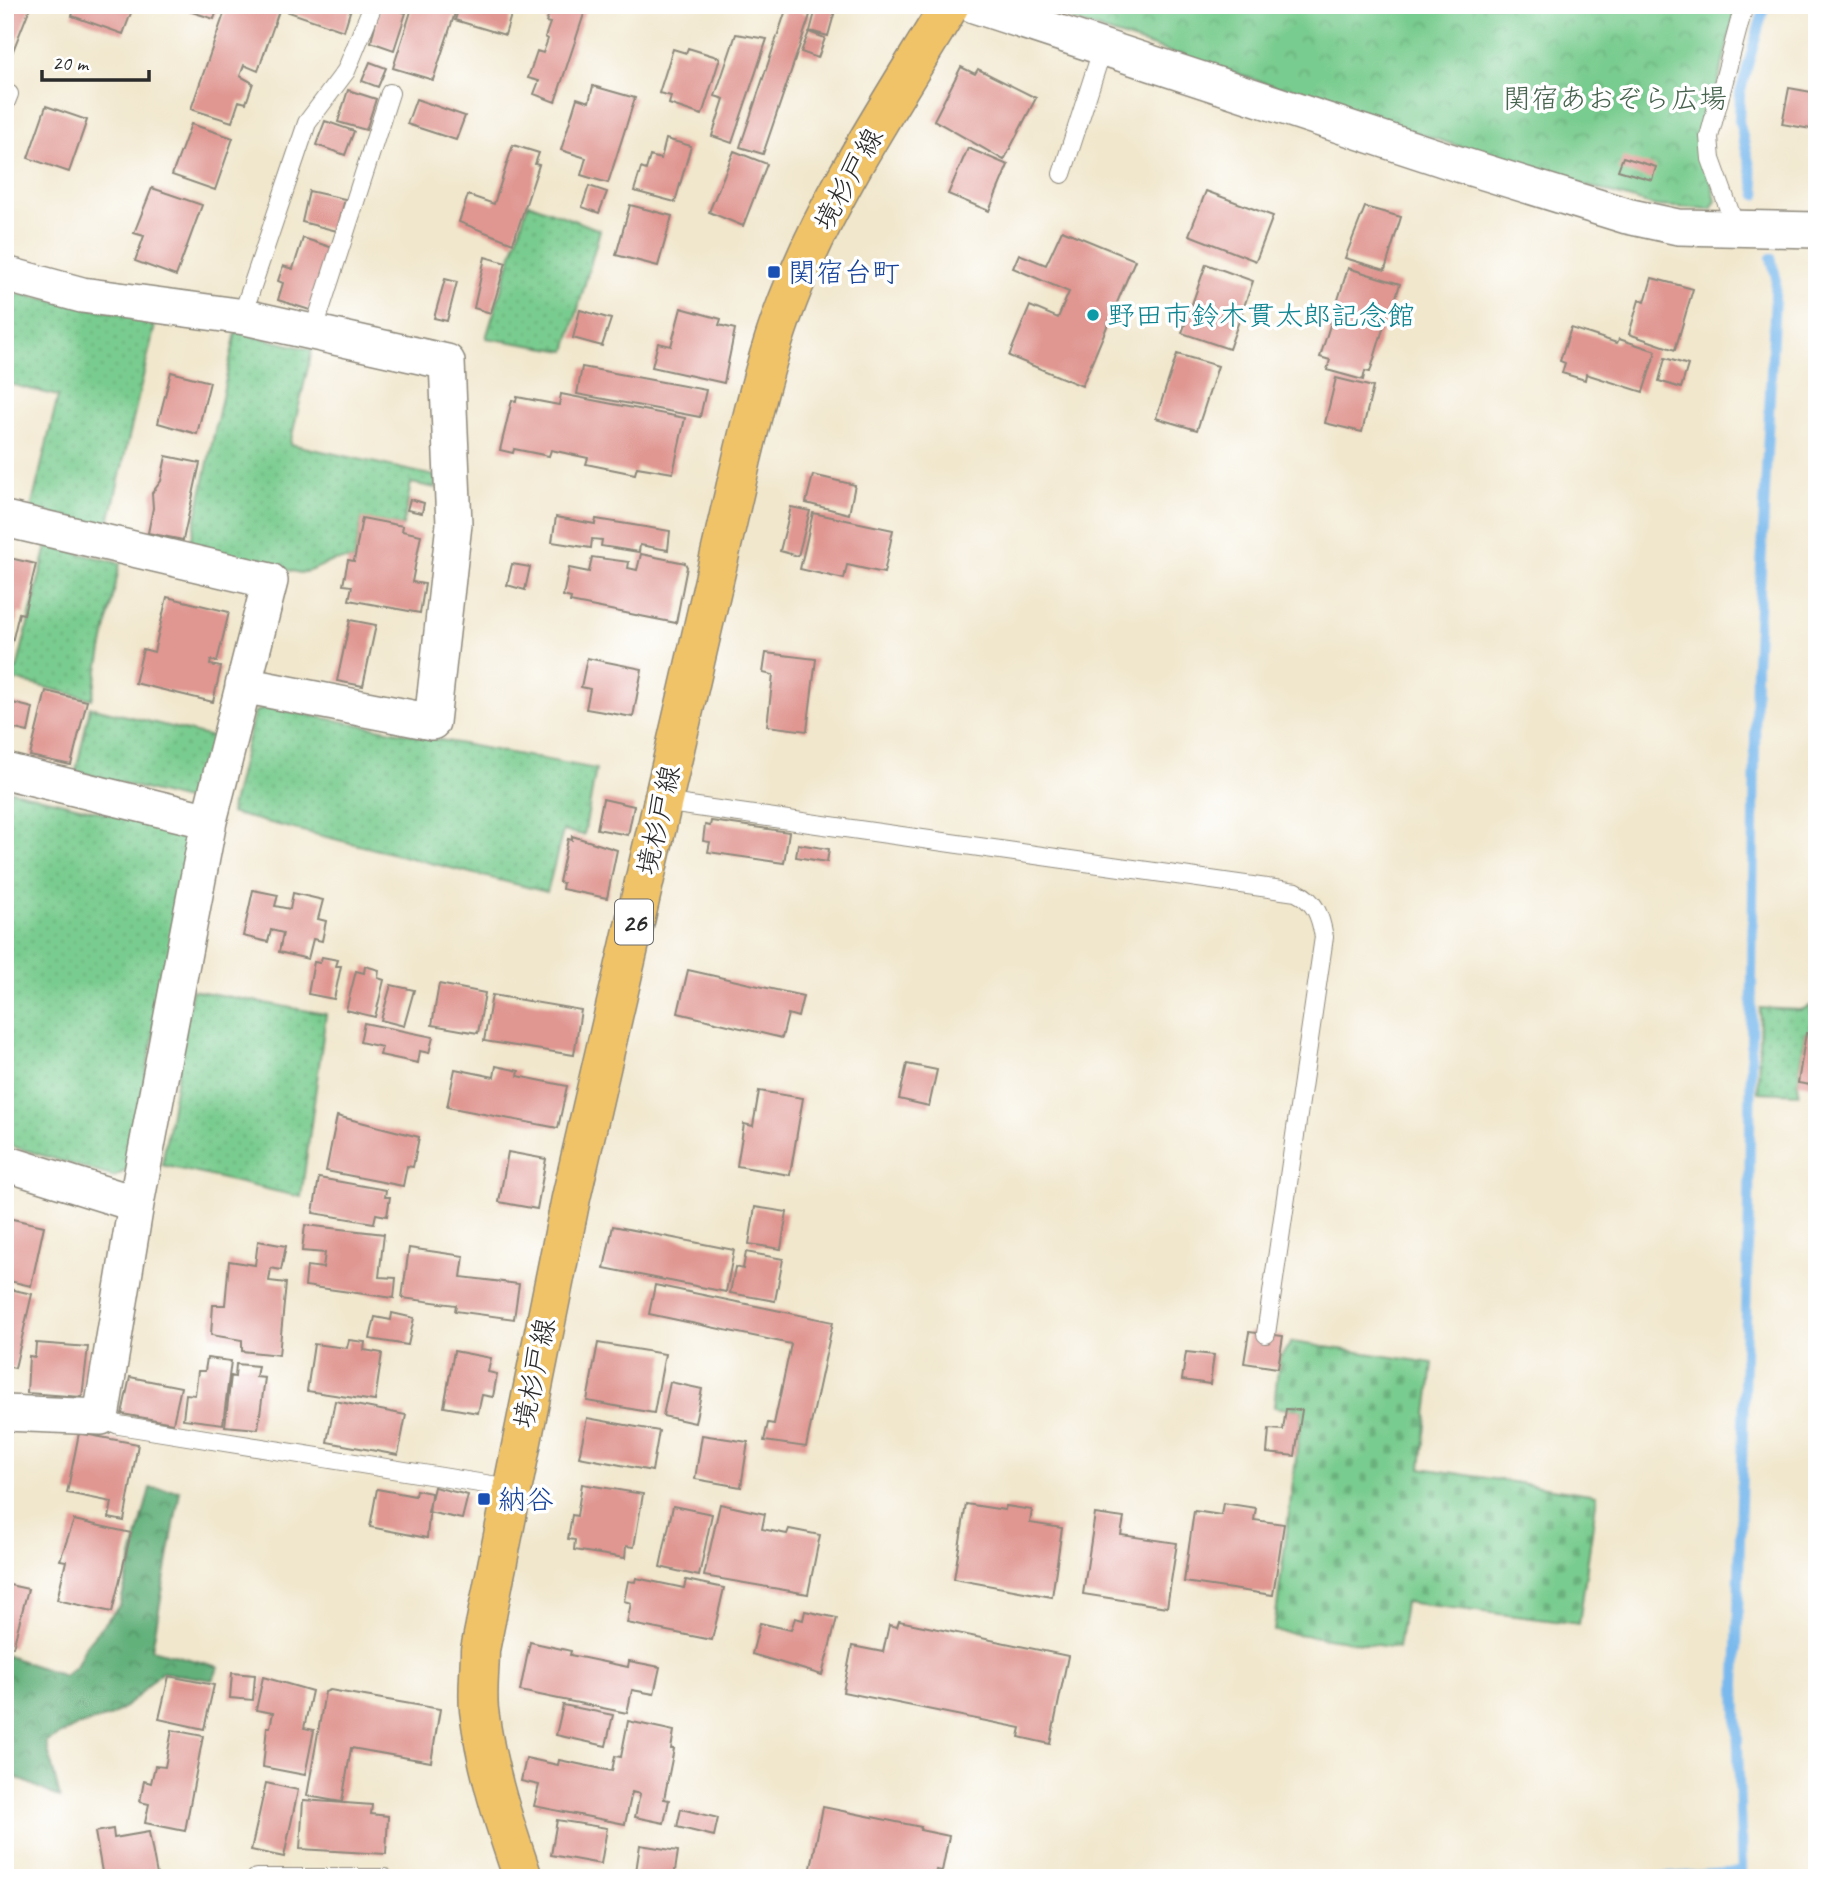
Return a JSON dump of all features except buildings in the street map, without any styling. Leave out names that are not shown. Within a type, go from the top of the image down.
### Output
[{"type":"main road","name":"境杉戸線","points":[[523,1878],[499,1807],[479,1707],[480,1650],[510,1488],[571,1198],[745,446],[773,342],[788,299],[832,206],[950,5]]},
{"type":"street","points":[[974,5],[1455,163],[1627,216],[1678,227],[1735,226],[1817,230]]},
{"type":"street","points":[[5,274],[82,295],[242,316],[447,362],[454,524],[432,722],[243,685]]},
{"type":"street","points":[[5,519],[270,581],[209,821],[136,1204],[101,1417],[5,1413]]},
{"type":"street","points":[[5,771],[209,821]]},
{"type":"street","points":[[5,1163],[136,1204]]},
{"type":"lane","points":[[242,316],[307,123],[346,71],[373,5]]},
{"type":"lane","points":[[1735,226],[1711,159],[1709,137],[1744,5]]},
{"type":"lane","points":[[1062,174],[1103,47]]},
{"type":"lane","points":[[313,332],[390,93]]},
{"type":"lane","points":[[662,802],[1296,892],[1309,899],[1320,914],[1324,937],[1266,1334]]},
{"type":"lane","points":[[101,1417],[119,1425],[510,1488]]},
{"type":"lane","points":[[256,1878],[385,1878]]},
{"type":"green space","name":"関宿あおぞら広場","points":[[1071,5],[1737,5],[1702,149],[1716,200],[1711,209],[1655,206],[1513,164],[1065,18]]},
{"type":"green space","points":[[528,203],[600,230],[566,351],[486,338]]},
{"type":"green space","points":[[5,291],[156,321],[108,527],[31,509],[58,396],[5,383]]},
{"type":"green space","points":[[236,332],[312,350],[290,444],[435,476],[436,488],[411,483],[403,526],[362,519],[354,561],[338,560],[300,573],[190,546]]},
{"type":"green space","points":[[47,546],[120,563],[92,699],[15,680],[5,720],[5,666],[17,669]]},
{"type":"green space","points":[[90,707],[216,738],[203,792],[189,801],[76,771]]},
{"type":"green space","points":[[265,707],[596,769],[584,835],[563,831],[547,892],[230,813],[254,713]]},
{"type":"green space","points":[[5,789],[183,832],[191,845],[127,1170],[114,1177],[5,1144]]},
{"type":"green space","points":[[192,990],[326,1014],[301,1197],[162,1165]]},
{"type":"green space","points":[[1817,1003],[1812,1034],[1806,1033],[1798,1083],[1799,1094],[1758,1092],[1760,1008],[1801,1010]]},
{"type":"green space","points":[[1292,1342],[1433,1363],[1421,1468],[1597,1495],[1579,1624],[1405,1602],[1398,1648],[1274,1631],[1302,1411],[1274,1407],[1279,1358]]},
{"type":"green space","points":[[150,1488],[180,1491],[152,1649],[219,1667],[212,1680],[161,1672],[134,1700],[112,1716],[77,1726],[46,1742],[60,1798],[5,1772],[5,1655],[64,1676],[76,1666],[86,1645],[120,1605]]},
{"type":"waterway","points":[[1757,195],[1739,121],[1740,93],[1765,5]]},
{"type":"waterway","points":[[1661,1878],[1742,1872],[1736,1685],[1749,1208],[1756,666],[1776,277],[1771,258]]},
{"type":"place","name":"関宿台町","points":[[774,272]]},
{"type":"place","name":"野田市鈴木貫太郎記念館","points":[[1093,315]]},
{"type":"place","name":"納谷","points":[[484,1499]]}]
